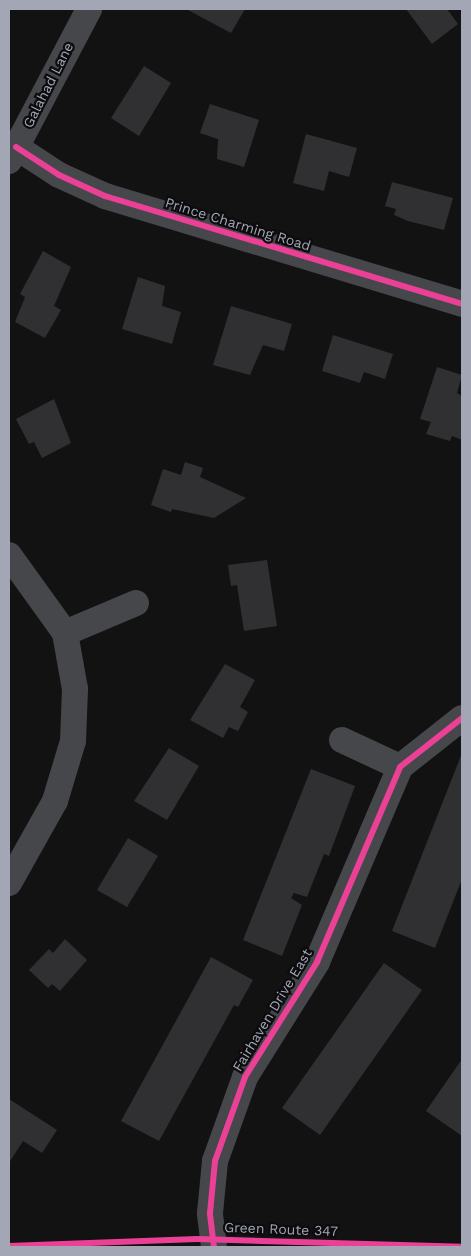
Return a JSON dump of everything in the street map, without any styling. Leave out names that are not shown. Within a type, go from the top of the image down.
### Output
[{"type":"street","name":"Galahad Lane","points":[[12,154],[88,9]]},
{"type":"street","name":"Prince Charming Road","points":[[12,154],[104,196],[462,304]]},
{"type":"street","points":[[9,555],[65,633],[75,689],[73,741],[54,801],[9,883]]},
{"type":"street","points":[[65,633],[136,603]]},
{"type":"street","points":[[342,740],[400,767],[462,718]]},
{"type":"street","name":"Fairhaven Drive East","points":[[214,1247],[210,1213],[215,1161],[246,1077],[317,962],[400,767]]},
{"type":"building","points":[[186,9],[245,9],[231,33]]},
{"type":"building","points":[[406,9],[447,9],[458,24],[432,44]]},
{"type":"building","points":[[144,66],[171,83],[139,136],[111,118]]},
{"type":"building","points":[[210,104],[259,120],[244,167],[217,159],[218,139],[200,133]]},
{"type":"building","points":[[306,134],[357,148],[349,177],[329,171],[324,191],[293,183]]},
{"type":"building","points":[[392,182],[453,198],[444,230],[408,221],[394,215],[396,209],[385,206]]},
{"type":"building","points":[[43,251],[71,267],[54,306],[61,310],[45,338],[15,322],[25,297],[20,294]]},
{"type":"building","points":[[138,277],[165,286],[162,306],[181,312],[172,344],[122,329]]},
{"type":"building","points":[[231,306],[292,324],[284,351],[263,345],[250,375],[213,365]]},
{"type":"building","points":[[333,335],[393,354],[385,379],[364,372],[360,383],[322,371]]},
{"type":"building","points":[[437,367],[462,375],[457,393],[462,396],[462,440],[452,436],[450,441],[426,434],[431,422],[420,419]]},
{"type":"building","points":[[54,399],[71,443],[42,458],[34,442],[29,444],[16,419]]},
{"type":"building","points":[[185,462],[203,468],[200,477],[246,498],[214,518],[172,509],[171,512],[151,505],[163,469],[181,475]]},
{"type":"building","points":[[267,560],[277,626],[244,631],[237,585],[231,586],[228,565]]},
{"type":"building","points":[[225,664],[255,680],[240,707],[248,712],[238,731],[229,727],[223,738],[190,720]]},
{"type":"building","points":[[169,748],[199,766],[167,820],[134,801]]},
{"type":"building","points":[[462,753],[462,879],[435,948],[392,931]]},
{"type":"building","points":[[311,769],[355,786],[329,856],[324,854],[307,897],[294,893],[291,898],[302,905],[282,956],[243,940]]},
{"type":"building","points":[[128,838],[158,856],[127,907],[97,890]]},
{"type":"building","points":[[65,939],[87,960],[60,991],[52,984],[48,988],[29,970],[49,949],[53,953]]},
{"type":"building","points":[[211,957],[253,980],[238,1007],[234,1005],[159,1141],[121,1121]]},
{"type":"building","points":[[384,963],[422,990],[320,1135],[282,1108]]},
{"type":"building","points":[[462,1059],[462,1136],[426,1111]]},
{"type":"building","points":[[9,1099],[57,1130],[42,1153],[23,1141],[9,1163]]},
{"type":"cycle path","points":[[16,147],[59,175],[105,196],[462,304]]},
{"type":"cycle path","points":[[214,1247],[210,1213],[215,1161],[245,1077],[317,962],[400,767],[462,718]]},
{"type":"cycle path","name":"Green Route 347","points":[[9,1246],[197,1239],[462,1247]]}]
